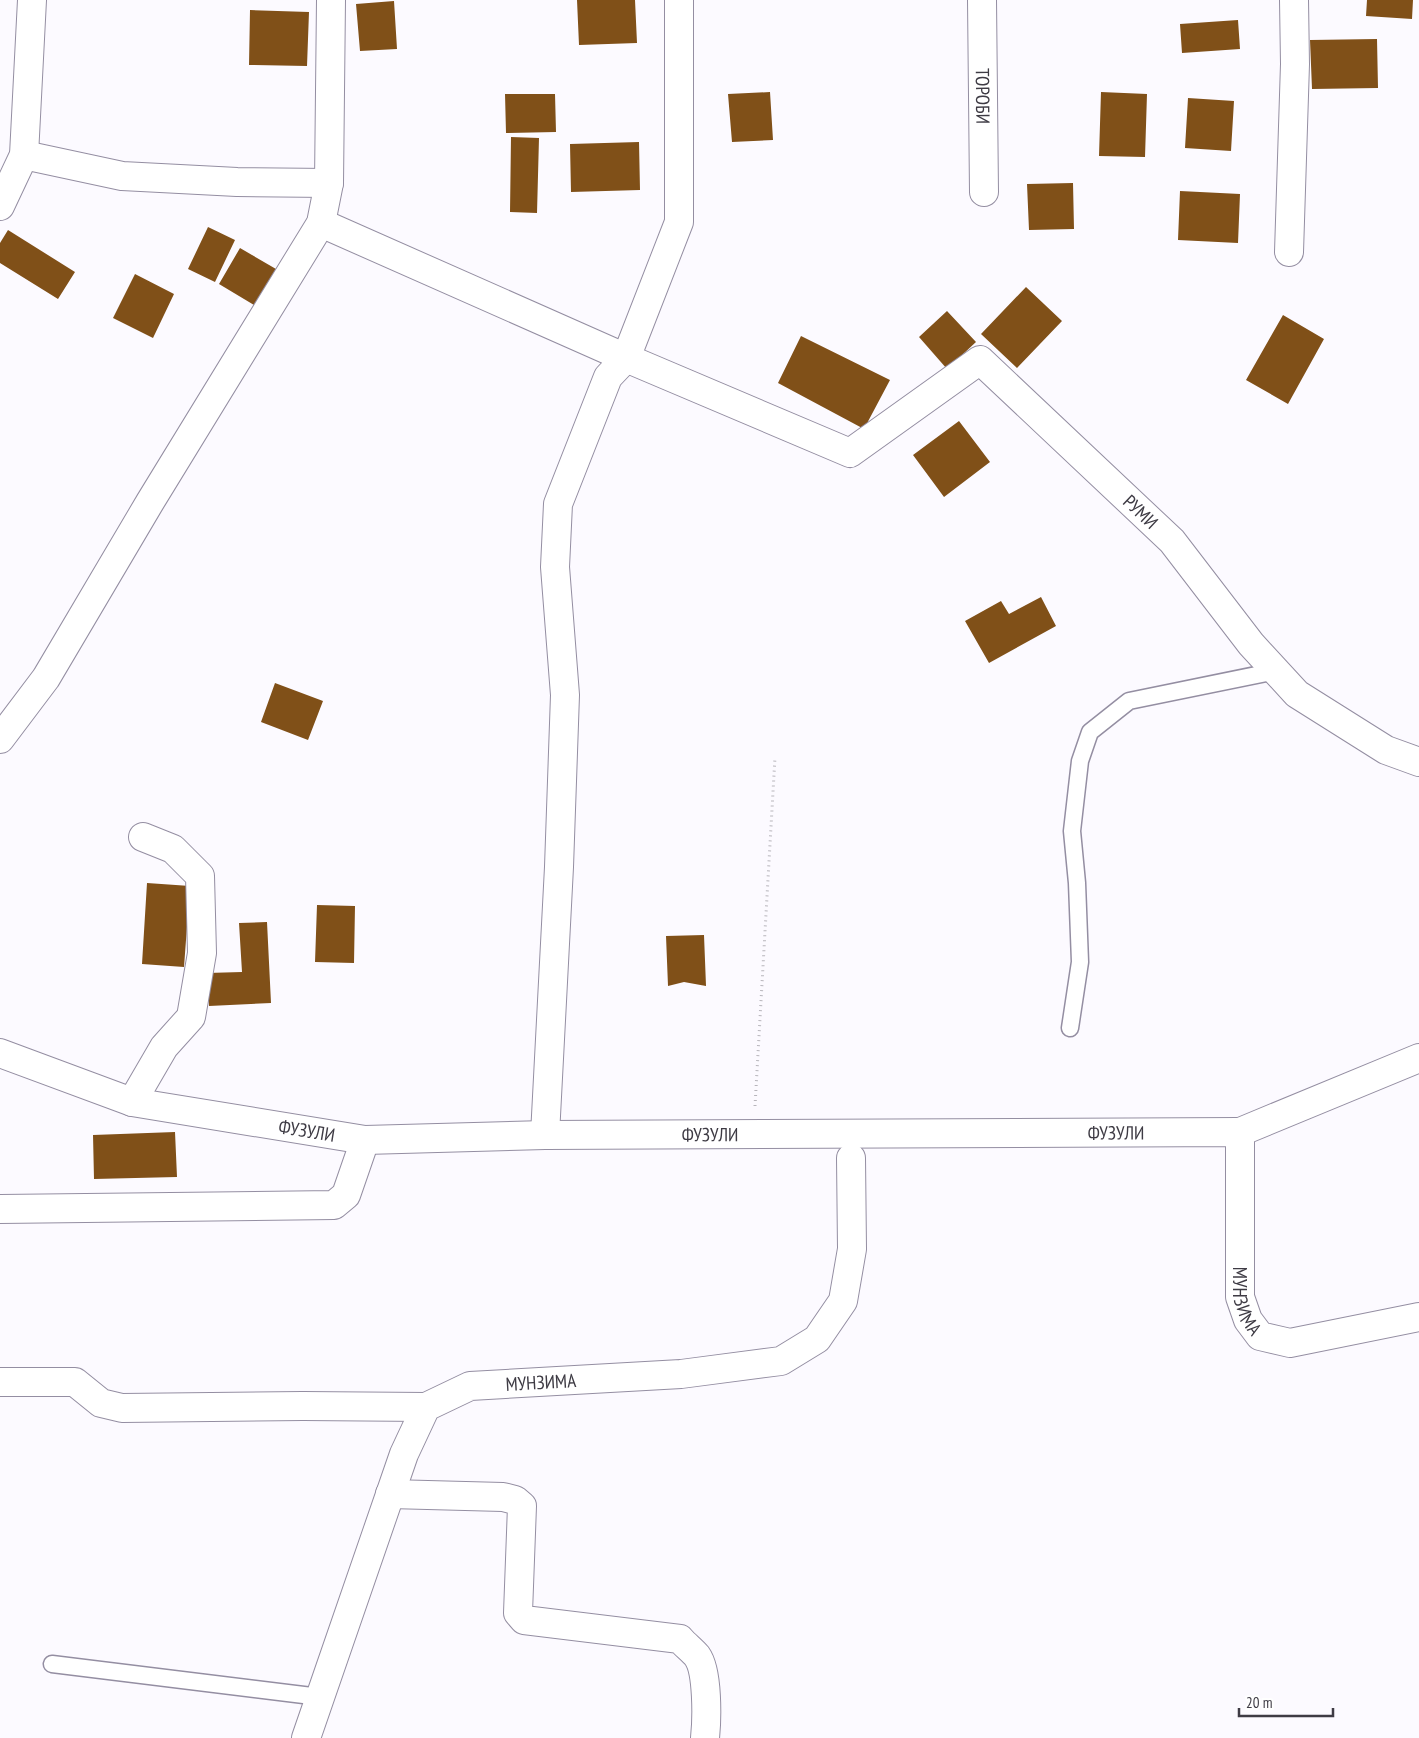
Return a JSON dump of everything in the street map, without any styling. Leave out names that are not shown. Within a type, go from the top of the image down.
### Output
[{"type":"street","points":[[1,200],[24,155],[32,0]]},
{"type":"street","points":[[0,739],[46,678],[150,502],[321,223],[329,183],[331,0]]},
{"type":"street","points":[[545,1135],[559,867],[565,696],[555,567],[558,504],[608,377],[626,358],[679,222],[679,0]]},
{"type":"street","name":"ТОРОБИ","points":[[982,0],[984,192]]},
{"type":"street","points":[[1289,252],[1295,64],[1294,0]]},
{"type":"street","points":[[24,155],[122,176],[237,182],[329,183]]},
{"type":"street","points":[[321,223],[626,358]]},
{"type":"street","name":"РУМИ","points":[[626,358],[850,453],[980,360],[1172,541],[1251,644],[1297,694],[1386,750],[1419,762]]},
{"type":"street","points":[[132,1102],[164,1047],[191,1016],[202,953],[200,876],[174,849],[143,837]]},
{"type":"street","name":"ФУЗУЛИ","points":[[0,1053],[132,1102],[365,1140],[545,1135],[1240,1132],[1419,1058]]},
{"type":"street","name":"МУНЗИМА","points":[[1240,1132],[1240,1297],[1248,1320],[1260,1336],[1290,1343],[1419,1317]]},
{"type":"street","points":[[0,1209],[334,1205],[346,1196],[365,1140]]},
{"type":"street","name":"МУНЗИМА","points":[[426,1407],[470,1386],[681,1374],[781,1361],[817,1339],[843,1301],[852,1249],[851,1158]]},
{"type":"street","points":[[0,1382],[74,1382],[101,1403],[122,1408],[426,1407],[404,1454],[306,1738]]},
{"type":"street","points":[[390,1494],[503,1497],[515,1500],[522,1506],[518,1614],[524,1620],[680,1639],[698,1657],[704,1678],[707,1720],[705,1738]]},
{"type":"lane","points":[[1070,1028],[1080,962],[1077,883],[1072,831],[1080,761],[1090,732],[1129,701],[1276,671]]},
{"type":"lane","points":[[52,1664],[320,1697]]},
{"type":"path","points":[[754,1134],[775,757]]},
{"type":"building","points":[[577,0],[635,0],[637,43],[579,45]]},
{"type":"building","points":[[1367,0],[1413,0],[1412,19],[1366,16]]},
{"type":"building","points":[[394,1],[397,49],[360,51],[356,4]]},
{"type":"building","points":[[250,10],[309,12],[307,66],[249,65]]},
{"type":"building","points":[[1238,20],[1240,49],[1182,53],[1180,24]]},
{"type":"building","points":[[1377,39],[1378,88],[1312,89],[1310,40]]},
{"type":"building","points":[[770,92],[773,140],[732,142],[728,94]]},
{"type":"building","points":[[1101,92],[1147,94],[1145,157],[1099,156]]},
{"type":"building","points":[[505,94],[555,94],[556,132],[506,133]]},
{"type":"building","points":[[1188,98],[1234,101],[1231,151],[1185,148]]},
{"type":"building","points":[[511,137],[539,138],[537,213],[510,212]]},
{"type":"building","points":[[639,142],[640,190],[571,192],[570,144]]},
{"type":"building","points":[[1073,183],[1074,229],[1029,230],[1027,184]]},
{"type":"building","points":[[1180,191],[1240,194],[1238,243],[1178,240]]},
{"type":"building","points":[[208,227],[235,240],[215,282],[188,269]]},
{"type":"building","points":[[8,230],[75,272],[58,299],[0,263],[0,243]]},
{"type":"building","points":[[240,248],[276,269],[254,305],[219,284]]},
{"type":"building","points":[[135,274],[174,294],[153,338],[113,318]]},
{"type":"building","points":[[1026,287],[1062,321],[1017,368],[981,334]]},
{"type":"building","points":[[947,311],[976,342],[947,369],[919,337]]},
{"type":"building","points":[[1283,315],[1324,339],[1288,404],[1246,380]]},
{"type":"building","points":[[801,336],[890,380],[864,429],[778,383]]},
{"type":"building","points":[[959,421],[990,462],[944,497],[913,455]]},
{"type":"building","points":[[1041,597],[1056,626],[989,663],[965,621],[1001,601],[1009,614]]},
{"type":"building","points":[[275,683],[323,701],[308,740],[261,722]]},
{"type":"building","points":[[147,883],[190,886],[184,967],[142,964]]},
{"type":"building","points":[[317,905],[355,906],[354,963],[315,962]]},
{"type":"building","points":[[267,922],[271,1003],[209,1006],[207,973],[242,972],[239,923]]},
{"type":"building","points":[[704,935],[706,986],[684,982],[668,986],[666,936]]},
{"type":"building","points":[[175,1132],[177,1177],[94,1179],[93,1135]]}]
